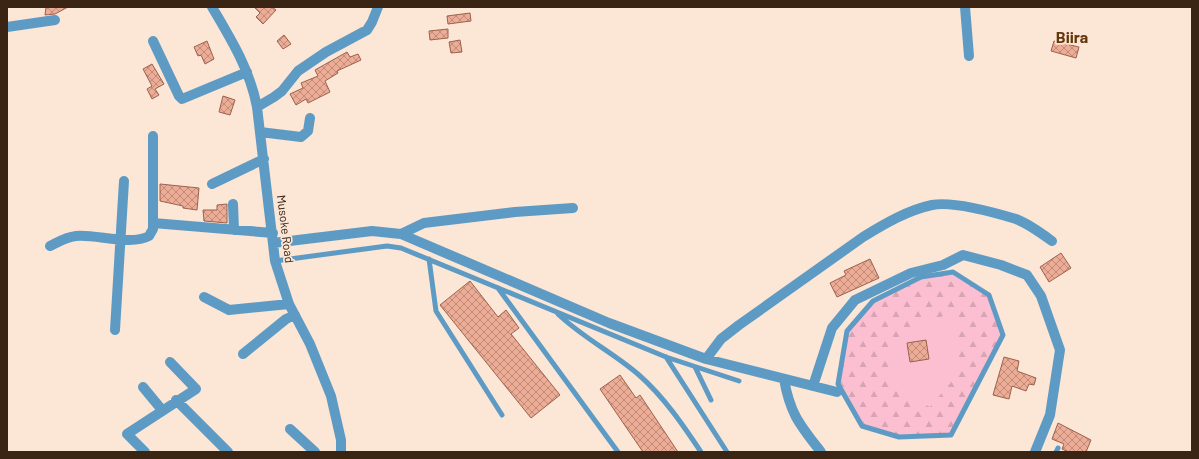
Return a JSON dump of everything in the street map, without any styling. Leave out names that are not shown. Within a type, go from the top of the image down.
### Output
[{"type":"street","name":"Musoke Road","points":[[212,7],[240,54],[247,72],[257,107],[275,261],[289,304],[310,344],[332,396],[341,440],[341,452]]},
{"type":"street","points":[[257,107],[274,98],[282,91],[298,71],[326,52],[367,30],[378,7]]},
{"type":"street","points":[[965,7],[969,56]]},
{"type":"street","points":[[7,27],[55,20]]},
{"type":"street","points":[[153,41],[179,96],[182,99],[247,72]]},
{"type":"street","points":[[260,132],[301,137],[308,131],[310,118]]},
{"type":"street","points":[[50,246],[64,239],[78,236],[137,240],[149,236],[153,228],[153,136]]},
{"type":"street","points":[[212,184],[264,158]]},
{"type":"street","points":[[115,330],[124,181]]},
{"type":"street","points":[[233,204],[234,230]]},
{"type":"street","points":[[706,359],[721,339],[739,324],[863,237],[914,211],[932,205],[947,204],[967,208],[1016,220],[1036,229],[1052,242]]},
{"type":"street","points":[[400,234],[424,223],[448,222],[515,212],[573,208]]},
{"type":"street","points":[[153,223],[234,230],[273,238],[372,231],[400,234],[609,324],[706,359],[813,386],[838,388]]},
{"type":"street","points":[[813,386],[832,328],[855,300],[911,273],[943,265],[963,255],[1001,265],[1026,275],[1041,296],[1060,350],[1050,415],[1035,452]]},
{"type":"street","points":[[204,297],[229,310],[289,304]]},
{"type":"street","points":[[243,354],[286,319],[295,315]]},
{"type":"street","points":[[145,452],[127,434],[176,400],[196,389],[170,362]]},
{"type":"street","points":[[784,379],[788,400],[793,414],[821,452]]},
{"type":"street","points":[[143,387],[162,410]]},
{"type":"street","points":[[176,400],[228,452]]},
{"type":"street","points":[[290,429],[315,452]]},
{"type":"lane","points":[[275,261],[387,246],[401,248],[666,357],[739,381]]},
{"type":"lane","points":[[429,259],[436,311],[502,416]]},
{"type":"lane","points":[[953,272],[989,296],[1003,335],[951,435],[899,437],[862,426],[838,388],[847,331],[873,301],[921,277],[953,272]]},
{"type":"lane","points":[[498,287],[618,452]]},
{"type":"lane","points":[[556,312],[573,328],[639,375],[678,418],[702,452]]},
{"type":"lane","points":[[666,357],[727,452]]},
{"type":"lane","points":[[695,367],[710,400]]},
{"type":"green space","points":[[953,272],[989,295],[1003,335],[951,435],[899,437],[862,426],[838,384],[847,331],[873,301],[921,277]]},
{"type":"green space","points":[[946,315],[958,320],[957,375],[930,407],[892,388],[888,351],[917,325]]},
{"type":"building","points":[[46,7],[68,7],[55,14],[45,15]]},
{"type":"building","points":[[254,7],[272,7],[276,10],[263,24],[256,17],[260,13]]},
{"type":"building","points":[[470,13],[471,21],[448,24],[447,16]]},
{"type":"building","points":[[448,29],[448,38],[430,40],[429,31]]},
{"type":"building","points":[[284,35],[291,44],[283,49],[277,41]]},
{"type":"building","points":[[460,40],[462,52],[451,53],[449,42]]},
{"type":"building","points":[[207,41],[214,59],[205,64],[201,55],[198,56],[194,47]]},
{"type":"building","points":[[1054,41],[1079,47],[1076,58],[1051,51]]},
{"type":"building","points":[[347,52],[350,57],[358,54],[361,60],[337,71],[338,73],[325,81],[330,92],[308,103],[306,99],[296,105],[290,94],[303,88],[301,83],[318,76],[315,70]]},
{"type":"building","points":[[152,64],[164,84],[155,89],[159,95],[152,99],[147,89],[152,86],[143,69]]},
{"type":"building","points":[[223,96],[235,100],[230,115],[219,112]]},
{"type":"building","points":[[160,184],[199,188],[197,210],[183,208],[183,206],[160,201]]},
{"type":"building","points":[[227,204],[227,223],[204,221],[203,210],[217,210],[217,205]]},
{"type":"building","points":[[1061,253],[1071,268],[1049,282],[1040,267]]},
{"type":"building","points":[[870,259],[879,278],[837,297],[830,283],[846,275],[844,271]]},
{"type":"building","points":[[470,281],[498,317],[506,310],[519,328],[511,334],[560,395],[531,418],[440,305]]},
{"type":"building","points":[[926,340],[929,359],[910,362],[907,343]]},
{"type":"building","points":[[1004,357],[1019,361],[1017,371],[1036,378],[1034,385],[1029,384],[1026,391],[1012,386],[1009,399],[993,395]]},
{"type":"building","points":[[620,375],[636,398],[640,395],[678,452],[643,452],[600,389]]},
{"type":"building","points":[[1058,423],[1091,440],[1086,452],[1069,452],[1062,449],[1064,444],[1052,439]]},
{"type":"district","name":"Biira","points":[[1072,37]]}]
